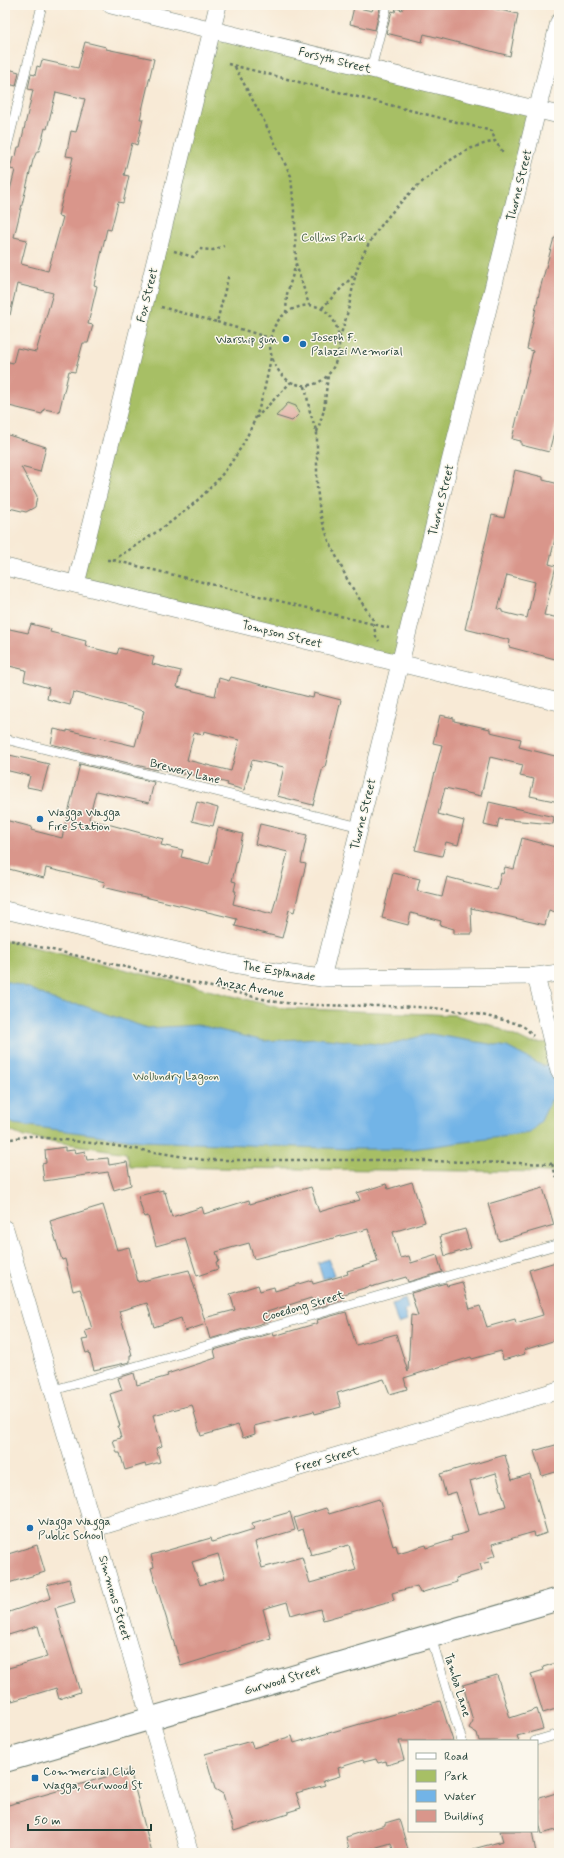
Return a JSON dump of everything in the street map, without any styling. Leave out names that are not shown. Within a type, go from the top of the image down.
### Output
[{"type":"main road","name":"Gurwood Street","points":[[5,1761],[559,1599]]},
{"type":"street","name":"Forsyth Street","points":[[111,5],[559,115]]},
{"type":"street","name":"Fox Street","points":[[76,584],[218,5]]},
{"type":"street","name":"Thorne Street","points":[[322,978],[559,22]]},
{"type":"street","name":"Tompson Street","points":[[5,567],[401,662],[559,702]]},
{"type":"street","name":"The Esplanade","points":[[5,910],[228,963],[322,978],[536,976],[559,973]]},
{"type":"street","points":[[536,976],[558,1067]]},
{"type":"street","name":"Simmons Street","points":[[5,1229],[10,1266],[54,1390],[190,1853]]},
{"type":"street","name":"Freer Street","points":[[95,1528],[559,1390]]},
{"type":"lane","points":[[5,155],[42,5]]},
{"type":"lane","points":[[371,69],[387,5]]},
{"type":"lane","name":"Brewery Lane","points":[[5,739],[360,826]]},
{"type":"lane","name":"Cooedong Street","points":[[54,1390],[559,1244]]},
{"type":"lane","name":"Tamba Lane","points":[[430,1637],[462,1740]]},
{"type":"lane","points":[[538,1740],[559,1734]]},
{"type":"path","points":[[228,64],[492,131],[495,141],[503,152]]},
{"type":"path","points":[[235,67],[291,176],[295,222],[296,264],[309,305]]},
{"type":"path","points":[[380,642],[376,637],[373,620],[348,581],[329,541],[320,514],[317,487],[317,433],[324,410],[328,375],[338,353],[339,338],[352,299],[356,272],[369,244],[387,218],[407,195],[431,174],[472,148],[495,141]]},
{"type":"path","points":[[158,247],[193,257],[200,249],[213,250],[224,246]]},
{"type":"path","points":[[286,313],[287,294],[296,264]]},
{"type":"path","points":[[322,308],[356,272]]},
{"type":"path","points":[[217,322],[229,274]]},
{"type":"path","points":[[145,303],[270,338]]},
{"type":"path","points":[[328,375],[321,381],[305,386],[291,382],[277,370],[272,357],[270,338],[274,326],[286,313],[299,306],[309,305],[322,308],[334,320],[339,338]]},
{"type":"path","points":[[113,560],[168,526],[199,500],[235,459],[256,418],[272,357]]},
{"type":"path","points":[[256,418],[291,382]]},
{"type":"path","points":[[305,386],[310,412],[317,433]]},
{"type":"path","points":[[107,560],[113,560],[389,628]]},
{"type":"path","name":"Anzac Avenue","points":[[5,939],[276,1002],[312,1005],[401,1005],[458,1010],[497,1018],[525,1027],[536,1040]]},
{"type":"path","points":[[5,1140],[29,1136],[117,1146],[204,1160],[381,1160],[559,1164]]},
{"type":"path","points":[[552,1164],[559,1184]]},
{"type":"green space","name":"Collins Park","points":[[212,30],[537,109],[401,662],[76,584]]},
{"type":"green space","name":"Wollundry Lagoon","points":[[5,940],[281,1008],[455,1015],[494,1026],[529,1043],[559,1042],[559,1174],[550,1172],[130,1167],[126,1153],[24,1137],[5,1129]]},
{"type":"water","name":"Wollundry Lagoon","points":[[5,981],[29,988],[61,1003],[81,1005],[147,1028],[199,1025],[264,1041],[317,1038],[386,1045],[430,1034],[507,1047],[543,1066],[559,1061],[559,1098],[551,1100],[541,1121],[530,1133],[413,1149],[352,1149],[141,1141],[14,1124],[5,1119]]},
{"type":"water","points":[[328,1259],[334,1275],[323,1279],[318,1263]]},
{"type":"water","points":[[405,1299],[408,1309],[404,1311],[407,1321],[398,1324],[392,1304]]},
{"type":"building","points":[[404,5],[479,5],[518,14],[510,56],[424,34],[422,42],[386,33],[392,11],[395,12],[396,8],[402,10]]},
{"type":"building","points":[[374,6],[380,8],[375,30],[350,24],[354,7],[372,11]]},
{"type":"building","points":[[85,42],[106,47],[106,49],[154,59],[140,119],[143,119],[137,145],[132,143],[124,175],[129,176],[123,203],[118,202],[111,230],[107,229],[94,285],[97,286],[88,324],[93,325],[88,343],[83,343],[75,372],[69,371],[59,412],[44,409],[42,414],[5,405],[5,361],[13,363],[17,348],[36,352],[53,293],[17,284],[10,315],[5,314],[5,210],[15,170],[10,169],[13,157],[16,156],[18,147],[20,147],[33,90],[28,89],[31,74],[35,75],[37,66],[40,67],[42,60],[78,68]],"holes":[[[56,92],[85,99],[76,132],[71,131],[66,156],[73,157],[58,216],[63,217],[48,271],[21,264],[27,240],[14,237],[33,160],[37,151],[39,151],[45,128],[47,129]]]},
{"type":"building","points":[[5,68],[19,72],[16,86],[5,83]]},
{"type":"building","points":[[554,238],[559,239],[559,420],[557,420],[549,452],[521,445],[521,441],[512,439],[533,351],[527,349],[540,289]]},
{"type":"building","points":[[288,403],[296,406],[299,414],[292,421],[276,416]]},
{"type":"building","points":[[5,434],[46,447],[40,472],[21,467],[37,496],[35,507],[26,512],[5,507]]},
{"type":"building","points":[[515,470],[543,477],[543,480],[559,484],[559,522],[549,564],[556,566],[544,615],[559,618],[559,660],[509,647],[510,640],[465,629],[492,515],[504,518]],"holes":[[[507,575],[535,582],[527,618],[502,612],[502,610],[498,609]]]},
{"type":"building","points":[[31,624],[51,629],[50,632],[86,641],[85,646],[117,654],[119,648],[154,657],[152,664],[181,671],[177,687],[215,696],[219,678],[229,681],[231,677],[313,698],[314,693],[341,700],[325,767],[323,767],[313,805],[277,796],[284,767],[252,760],[244,790],[227,785],[228,783],[184,773],[183,775],[157,768],[157,770],[51,744],[54,729],[67,732],[67,730],[135,746],[144,711],[73,692],[70,705],[47,699],[49,688],[24,681],[26,670],[5,665],[5,628],[28,633]],"holes":[[[204,731],[239,740],[231,771],[187,760],[194,733],[203,735]]]},
{"type":"building","points":[[440,715],[454,718],[454,721],[490,729],[490,732],[521,739],[519,747],[559,757],[559,802],[530,796],[534,779],[520,776],[523,765],[490,757],[481,796],[445,788],[438,814],[464,821],[458,845],[446,842],[442,856],[415,850],[442,745],[433,743]]},
{"type":"building","points":[[5,754],[49,764],[42,790],[27,787],[30,776],[5,770]]},
{"type":"building","points":[[80,764],[154,782],[149,803],[96,791],[89,819],[163,839],[161,845],[183,850],[181,857],[209,864],[218,828],[243,834],[232,881],[236,882],[234,891],[236,891],[233,904],[272,914],[288,852],[255,844],[260,824],[307,835],[301,863],[306,864],[294,912],[289,910],[282,938],[235,926],[237,919],[103,887],[105,882],[46,868],[44,878],[5,868],[5,820],[32,827],[31,830],[62,838]]},
{"type":"building","points":[[197,802],[218,808],[213,826],[192,821]]},
{"type":"building","points":[[489,802],[554,817],[553,824],[499,819],[497,828],[484,825]]},
{"type":"building","points":[[522,838],[559,848],[559,913],[549,910],[545,925],[471,908],[472,934],[454,934],[454,929],[440,925],[441,921],[411,913],[408,925],[382,918],[393,873],[420,879],[417,891],[442,897],[447,877],[497,890],[501,873],[503,874],[505,867],[514,869]]},
{"type":"building","points":[[65,1147],[65,1151],[74,1150],[75,1153],[85,1151],[87,1160],[108,1158],[109,1165],[127,1162],[131,1185],[114,1190],[108,1172],[44,1181],[42,1164],[46,1163],[45,1150]]},
{"type":"building","points":[[412,1182],[425,1222],[393,1232],[400,1258],[409,1256],[411,1263],[437,1255],[442,1272],[408,1282],[406,1277],[371,1286],[341,1295],[343,1300],[314,1309],[311,1298],[267,1312],[270,1321],[210,1339],[204,1318],[235,1310],[230,1294],[258,1285],[260,1291],[274,1287],[275,1291],[312,1280],[313,1284],[348,1274],[347,1271],[378,1262],[368,1229],[254,1259],[249,1243],[216,1252],[219,1261],[216,1262],[218,1269],[197,1276],[185,1238],[156,1246],[148,1216],[144,1217],[138,1196],[163,1190],[163,1193],[165,1192],[172,1217],[202,1207],[204,1214],[249,1200],[250,1204],[311,1187],[319,1212],[360,1200],[357,1193],[386,1184],[388,1189]]},
{"type":"building","points":[[543,1188],[554,1225],[499,1241],[488,1204]]},
{"type":"building","points":[[103,1205],[117,1250],[129,1247],[138,1282],[189,1270],[206,1324],[185,1331],[181,1318],[154,1327],[147,1303],[119,1311],[132,1355],[130,1355],[130,1362],[94,1370],[89,1352],[86,1353],[82,1340],[88,1339],[85,1331],[92,1329],[83,1297],[80,1289],[73,1291],[65,1259],[62,1260],[50,1221]]},
{"type":"building","points":[[465,1229],[471,1248],[445,1256],[440,1236]]},
{"type":"building","points":[[559,1261],[559,1339],[524,1350],[525,1354],[503,1360],[501,1351],[472,1359],[471,1357],[404,1378],[407,1389],[390,1394],[384,1379],[337,1393],[341,1407],[315,1414],[314,1411],[254,1426],[255,1434],[243,1438],[238,1425],[201,1436],[192,1405],[153,1415],[162,1446],[156,1448],[160,1462],[146,1466],[145,1464],[125,1470],[120,1453],[117,1453],[113,1440],[121,1438],[118,1426],[120,1426],[110,1394],[122,1390],[118,1378],[134,1373],[137,1385],[168,1376],[167,1374],[216,1358],[214,1350],[273,1333],[274,1336],[318,1323],[317,1320],[346,1312],[356,1345],[396,1334],[408,1372],[411,1315],[418,1316],[411,1293],[446,1283],[447,1286],[462,1282],[470,1309],[480,1306],[487,1327],[515,1319],[516,1323],[543,1315],[529,1270]]},
{"type":"building","points":[[559,1444],[559,1471],[542,1476],[534,1451]]},
{"type":"building","points":[[505,1455],[512,1480],[530,1474],[547,1533],[535,1537],[534,1532],[492,1544],[496,1555],[488,1558],[489,1562],[480,1564],[482,1570],[456,1578],[457,1582],[420,1593],[417,1586],[392,1593],[394,1600],[323,1620],[320,1609],[302,1614],[301,1612],[291,1615],[287,1602],[263,1609],[271,1638],[181,1666],[151,1568],[154,1567],[151,1555],[211,1538],[212,1542],[254,1529],[252,1523],[290,1512],[295,1530],[255,1542],[262,1568],[302,1557],[310,1583],[356,1570],[349,1545],[311,1555],[303,1529],[298,1531],[294,1518],[326,1508],[329,1514],[379,1499],[393,1546],[396,1545],[398,1553],[426,1545],[427,1548],[452,1540],[451,1537],[468,1532],[456,1492],[446,1495],[440,1474]],"holes":[[[496,1473],[506,1506],[479,1514],[470,1481]],[[218,1554],[225,1578],[200,1585],[192,1562]]]},
{"type":"building","points":[[37,1545],[45,1572],[5,1584],[5,1555]]},
{"type":"building","points":[[69,1579],[75,1602],[55,1608],[80,1692],[59,1699],[56,1688],[12,1701],[5,1679],[5,1669],[47,1657],[38,1626],[5,1636],[5,1616],[9,1614],[9,1612],[51,1598],[47,1585]]},
{"type":"building","points":[[559,1662],[559,1708],[543,1713],[531,1674],[544,1670],[543,1667]]},
{"type":"building","points":[[497,1675],[510,1718],[537,1709],[543,1729],[517,1736],[519,1740],[479,1740],[477,1733],[469,1728],[473,1721],[463,1685]]},
{"type":"building","points":[[440,1701],[453,1740],[399,1741],[404,1760],[387,1765],[386,1761],[378,1763],[376,1759],[364,1762],[363,1760],[338,1768],[340,1776],[323,1781],[325,1785],[296,1793],[301,1808],[288,1812],[288,1814],[234,1831],[223,1794],[215,1789],[205,1754],[251,1741],[253,1748],[292,1736],[294,1743]]},
{"type":"building","points":[[130,1770],[152,1853],[5,1853],[5,1806]]},
{"type":"building","points":[[559,1792],[559,1829],[542,1834],[538,1820],[538,1799]]},
{"type":"building","points":[[399,1819],[409,1853],[394,1853],[391,1843],[356,1853],[350,1853],[346,1837]]},
{"type":"building","points":[[500,1832],[532,1832],[536,1853],[474,1853],[473,1849],[503,1841]]},
{"type":"place","name":"Warship gun","points":[[286,339]]},
{"type":"place","name":"Joseph F. Palazzi Memorial","points":[[303,344]]},
{"type":"place","name":"Wagga Wagga Fire Station","points":[[40,819]]},
{"type":"place","name":"Wagga Wagga Public School","points":[[30,1528]]},
{"type":"place","name":"Commercial Club Wagga, Gurwood St","points":[[35,1778]]}]
